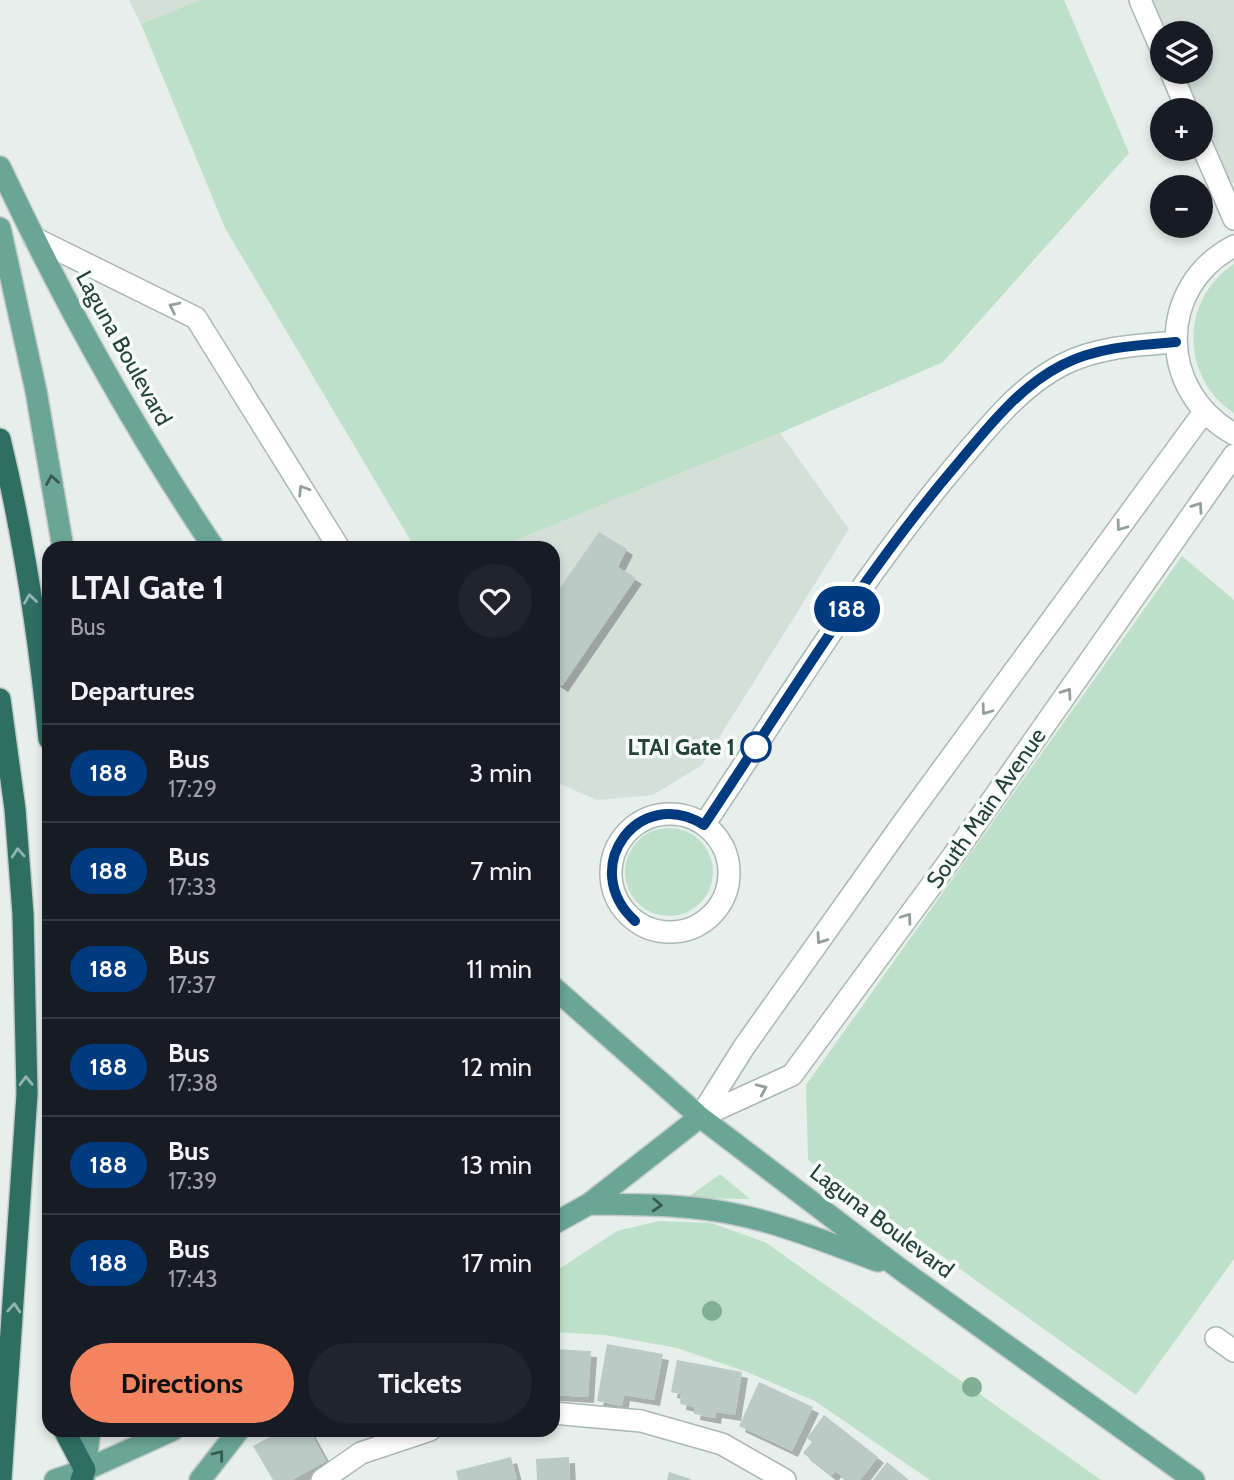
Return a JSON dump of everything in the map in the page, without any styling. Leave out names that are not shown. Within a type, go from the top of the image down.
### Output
[{"type":"highway","points":[[0,439],[30,592],[42,685]]},
{"type":"highway","points":[[0,699],[15,809],[23,914],[27,1094],[1,1480]]},
{"type":"highway","points":[[67,1437],[83,1477]]},
{"type":"main road","name":"Laguna Boulevard","points":[[0,167],[102,369],[210,541]]},
{"type":"main road","points":[[0,228],[36,391],[62,541]]},
{"type":"main road","name":"Laguna Boulevard","points":[[560,993],[700,1117],[900,1269],[1194,1480]]},
{"type":"main road","points":[[560,1220],[589,1204],[700,1117]]},
{"type":"main road","points":[[589,1204],[690,1207],[733,1214],[780,1226],[900,1269]]},
{"type":"main road","points":[[83,1477],[89,1437]]},
{"type":"main road","points":[[55,1480],[83,1477],[160,1437]]},
{"type":"main road","points":[[200,1480],[234,1437]]},
{"type":"street","points":[[1140,0],[1150,23]]},
{"type":"street","points":[[1209,161],[1234,219]]},
{"type":"street","points":[[34,238],[196,318],[335,541]]},
{"type":"street","points":[[1234,246],[1210,262],[1194,281],[1178,317],[1176,342],[1184,380],[1204,412],[1234,434]]},
{"type":"street","points":[[704,825],[872,572],[953,469],[1012,402],[1036,381],[1078,358],[1128,346],[1176,342]]},
{"type":"street","points":[[700,1117],[744,1047],[903,823],[1204,412]]},
{"type":"street","name":"South Main Avenue","points":[[700,1117],[792,1075],[953,856],[1234,455]]},
{"type":"street","points":[[655,816],[686,816],[704,825],[724,848],[729,868],[727,889],[719,907],[704,922],[685,930],[654,930],[635,921],[621,906],[611,877],[613,857],[622,839],[636,824],[655,816]]},
{"type":"street","points":[[1216,1338],[1234,1351]]},
{"type":"street","points":[[560,1414],[641,1421],[722,1444],[785,1480]]},
{"type":"street","points":[[322,1480],[361,1453],[409,1437]]},
{"type":"shaded area","points":[[129,0],[199,0],[141,24]]},
{"type":"shaded area","points":[[1142,0],[1234,0],[1234,183],[1213,177],[1207,161],[1213,161],[1213,98],[1181,98],[1176,84],[1213,84],[1213,21],[1155,21]]},
{"type":"shaded area","points":[[780,433],[849,529],[702,765],[653,795],[597,800],[560,784],[560,541],[513,541]]},
{"type":"green space","points":[[199,0],[1064,0],[1129,153],[943,362],[780,433],[513,541],[411,541],[225,228],[141,24]]},
{"type":"green space","points":[[1234,264],[1234,413],[1216,398],[1204,380],[1196,360],[1194,338],[1196,317],[1204,297],[1216,279]]},
{"type":"green space","points":[[1182,556],[1234,600],[1234,1259],[1136,1395],[808,1160],[806,1085]]},
{"type":"green space","points":[[669,828],[694,835],[706,847],[713,872],[706,897],[694,909],[669,916],[644,909],[632,897],[625,872],[632,847],[644,835]]},
{"type":"green space","points":[[720,1174],[750,1199],[687,1198]]},
{"type":"green space","points":[[659,1221],[711,1223],[765,1242],[1101,1480],[930,1480],[815,1401],[747,1372],[677,1348],[605,1335],[560,1332],[560,1268],[617,1231]]},
{"type":"building","points":[[599,532],[627,549],[618,567],[636,578],[562,686],[560,685],[560,588]]},
{"type":"building","points":[[607,1344],[663,1354],[654,1400],[624,1395],[622,1406],[597,1401]]},
{"type":"building","points":[[560,1349],[591,1351],[588,1397],[560,1395]]},
{"type":"building","points":[[677,1360],[742,1372],[735,1415],[716,1412],[715,1418],[694,1414],[695,1407],[680,1404],[681,1394],[671,1392]]},
{"type":"building","points":[[759,1382],[813,1407],[792,1451],[739,1426]]},
{"type":"building","points":[[824,1415],[878,1457],[860,1480],[847,1480],[835,1471],[832,1476],[803,1453],[812,1442],[807,1438]]},
{"type":"building","points":[[270,1437],[313,1437],[326,1461],[292,1480],[273,1480],[253,1446]]},
{"type":"building","points":[[511,1457],[517,1480],[458,1480],[456,1471]]},
{"type":"building","points":[[569,1457],[570,1480],[537,1480],[536,1459]]},
{"type":"building","points":[[887,1462],[909,1480],[873,1480]]},
{"type":"building","points":[[669,1472],[691,1479],[691,1480],[667,1480]]},
{"type":"bus line","name":"188","points":[[635,921],[616,897],[611,877],[613,857],[622,839],[636,824],[666,814],[686,816],[704,825],[872,572],[920,509],[1012,402],[1036,381],[1078,358],[1128,346],[1176,342]]},
{"type":"place","name":"LTAI Gate 1","points":[[756,747]]}]
